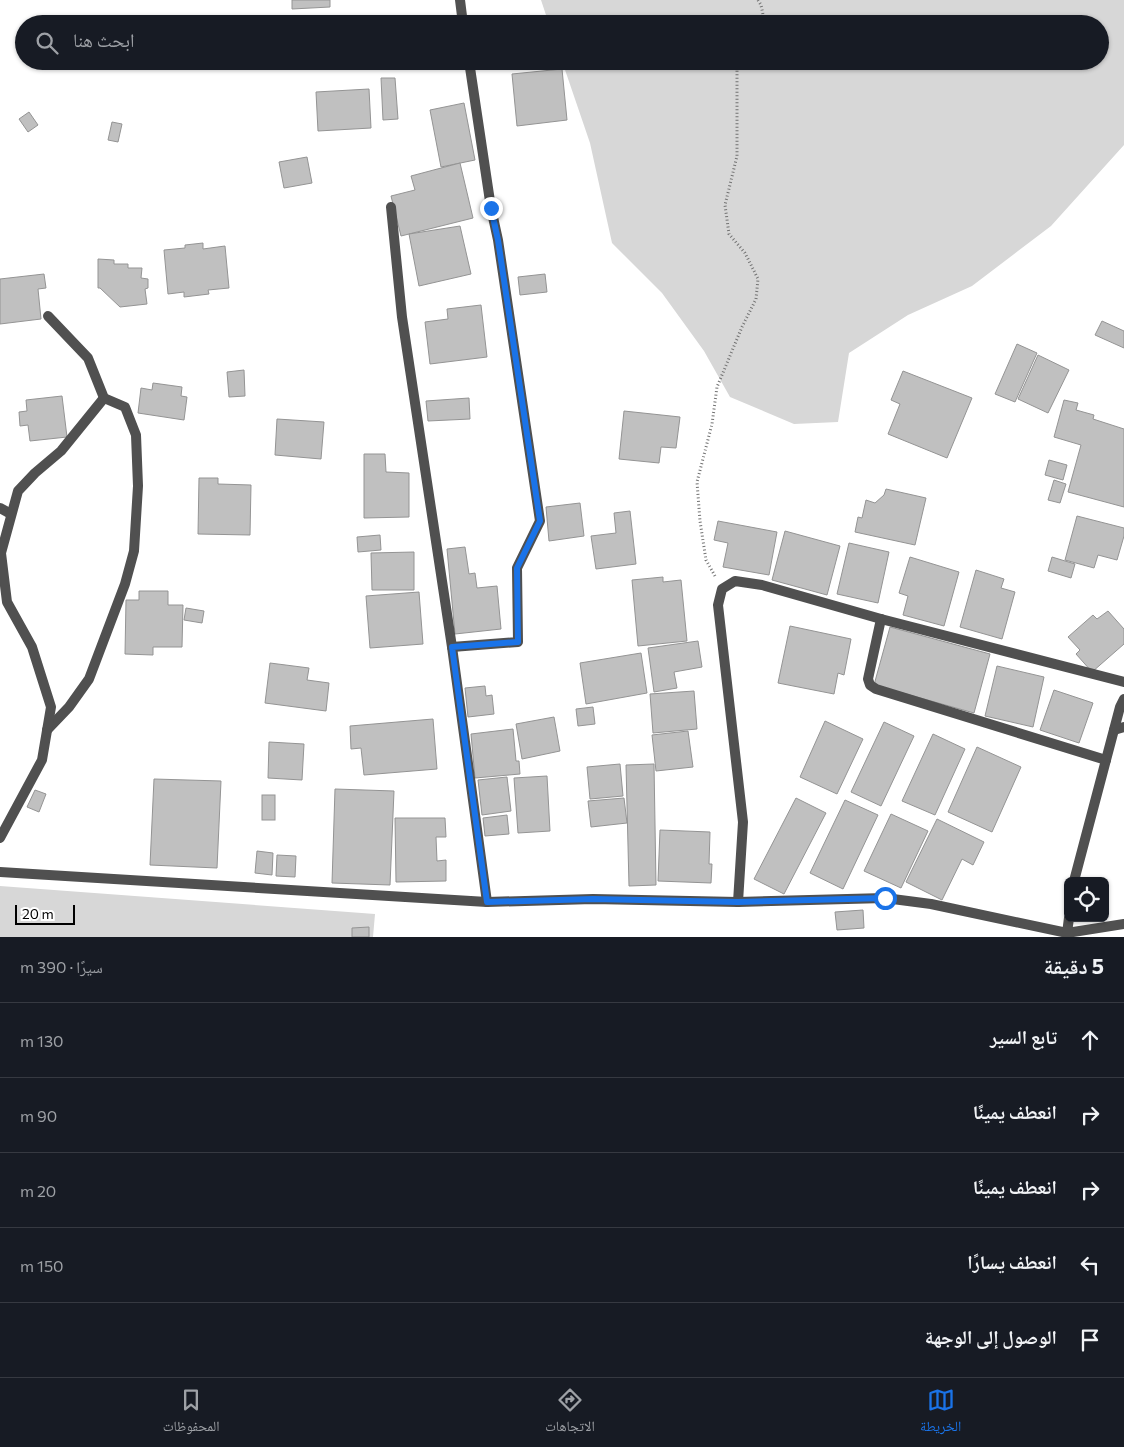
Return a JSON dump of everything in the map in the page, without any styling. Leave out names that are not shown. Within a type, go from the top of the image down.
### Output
[{"type":"street","points":[[460,0],[462,15]]},
{"type":"street","points":[[452,647],[518,642],[517,568],[540,521],[470,70]]},
{"type":"street","points":[[391,207],[402,317],[452,647],[487,902]]},
{"type":"street","points":[[46,731],[69,707],[90,679],[125,584],[134,550],[138,486],[136,435],[125,407],[104,398],[88,358],[48,316]]},
{"type":"street","points":[[0,838],[42,760],[51,707],[32,647],[3,603],[1,553],[10,514],[18,491],[61,450],[104,398]]},
{"type":"street","points":[[0,508],[10,514]]},
{"type":"street","points":[[738,902],[743,822],[718,605],[722,589],[735,581],[762,585],[881,619],[1124,682]]},
{"type":"street","points":[[881,619],[868,679],[870,685],[876,689],[1106,760]]},
{"type":"street","points":[[1075,877],[1106,760],[1119,728],[1120,707],[1124,699]]},
{"type":"street","points":[[0,872],[487,902],[593,899],[738,902],[885,898],[931,904],[1067,935],[1124,924]]},
{"type":"street","points":[[1067,935],[1069,922]]},
{"type":"path","points":[[758,0],[763,15]]},
{"type":"path","points":[[722,589],[706,560],[697,482],[712,424],[717,387],[756,299],[758,278],[745,253],[728,234],[725,205],[737,156],[737,70]]},
{"type":"shaded area","points":[[541,0],[1124,0],[1124,145],[1051,226],[972,286],[908,315],[849,353],[838,422],[794,424],[730,397],[704,351],[662,293],[612,243],[590,143],[565,70],[1109,70],[1109,15],[546,15]]},
{"type":"shaded area","points":[[0,886],[375,914],[373,937],[0,937]]},
{"type":"building","points":[[292,0],[330,0],[330,7],[292,9]]},
{"type":"building","points":[[562,70],[567,120],[517,126],[512,74]]},
{"type":"building","points":[[381,78],[395,78],[398,119],[383,120]]},
{"type":"building","points":[[369,89],[371,128],[318,131],[316,92]]},
{"type":"building","points":[[464,103],[475,160],[441,167],[430,110]]},
{"type":"building","points":[[29,112],[38,125],[28,132],[19,119]]},
{"type":"building","points":[[112,122],[122,124],[118,142],[108,140]]},
{"type":"building","points":[[307,157],[312,183],[284,188],[279,162]]},
{"type":"building","points":[[460,163],[473,218],[401,236],[391,196],[415,190],[411,176]]},
{"type":"building","points":[[460,226],[471,274],[419,286],[409,234]]},
{"type":"building","points":[[203,243],[203,249],[225,246],[229,288],[208,290],[209,294],[184,297],[184,292],[168,294],[164,250],[185,248],[185,245]]},
{"type":"building","points":[[98,259],[114,260],[114,264],[128,264],[128,268],[142,268],[141,278],[148,279],[148,288],[145,289],[147,304],[120,307],[98,288]]},
{"type":"building","points":[[44,274],[46,288],[38,289],[41,319],[0,324],[0,279]]},
{"type":"building","points":[[545,274],[547,292],[520,295],[518,277]]},
{"type":"building","points":[[481,305],[487,357],[430,364],[425,322],[448,319],[447,309]]},
{"type":"building","points":[[1102,321],[1124,331],[1124,348],[1095,335]]},
{"type":"building","points":[[1017,344],[1037,353],[1015,402],[995,394]]},
{"type":"building","points":[[1038,355],[1069,370],[1048,413],[1018,399]]},
{"type":"building","points":[[244,370],[245,396],[229,397],[227,372]]},
{"type":"building","points":[[903,371],[972,398],[947,458],[888,434],[900,404],[891,400]]},
{"type":"building","points":[[153,383],[182,387],[181,396],[187,397],[184,420],[138,413],[141,388],[152,390]]},
{"type":"building","points":[[62,396],[67,437],[30,441],[28,425],[20,426],[19,412],[27,411],[26,400]]},
{"type":"building","points":[[469,398],[470,419],[428,421],[426,401]]},
{"type":"building","points":[[1064,400],[1078,403],[1076,410],[1094,415],[1093,419],[1124,429],[1124,507],[1068,492],[1081,445],[1054,437]]},
{"type":"building","points":[[624,411],[680,417],[676,448],[661,447],[659,463],[619,459]]},
{"type":"building","points":[[277,419],[324,422],[321,459],[275,455]]},
{"type":"building","points":[[364,454],[385,454],[386,472],[409,473],[409,517],[364,518]]},
{"type":"building","points":[[1049,460],[1067,465],[1063,480],[1045,475]]},
{"type":"building","points":[[199,478],[218,478],[218,484],[251,485],[250,535],[198,534]]},
{"type":"building","points":[[1054,480],[1066,484],[1060,503],[1048,500]]},
{"type":"building","points":[[886,489],[926,498],[915,545],[855,532],[858,517],[862,518],[866,500],[875,503],[884,495]]},
{"type":"building","points":[[580,503],[584,536],[549,541],[546,507]]},
{"type":"building","points":[[630,511],[636,564],[596,569],[591,536],[616,533],[614,513]]},
{"type":"building","points":[[1077,516],[1124,528],[1124,536],[1117,560],[1098,555],[1094,568],[1065,560]]},
{"type":"building","points":[[718,521],[777,532],[769,575],[723,567],[728,543],[714,540]]},
{"type":"building","points":[[785,531],[840,546],[827,595],[772,580]]},
{"type":"building","points":[[380,535],[381,550],[358,552],[357,537]]},
{"type":"building","points":[[849,543],[889,552],[878,603],[837,594]]},
{"type":"building","points":[[465,547],[469,574],[475,573],[477,588],[497,586],[501,629],[455,634],[447,549]]},
{"type":"building","points":[[414,552],[414,590],[372,590],[371,553]]},
{"type":"building","points":[[910,557],[959,572],[944,626],[903,615],[908,596],[899,593]]},
{"type":"building","points":[[1052,557],[1075,564],[1071,578],[1048,571]]},
{"type":"building","points":[[976,570],[1004,579],[1001,588],[1015,592],[1002,639],[960,627]]},
{"type":"building","points":[[663,577],[663,582],[681,580],[687,641],[638,646],[632,580]]},
{"type":"building","points":[[139,591],[168,591],[168,605],[183,605],[182,647],[153,647],[153,655],[125,654],[126,600],[139,600]]},
{"type":"building","points":[[419,592],[423,644],[370,648],[366,596]]},
{"type":"building","points":[[186,608],[204,611],[202,623],[184,620]]},
{"type":"building","points":[[1108,611],[1124,629],[1124,644],[1092,672],[1076,654],[1080,650],[1068,637],[1093,615],[1097,619]]},
{"type":"building","points":[[790,626],[851,639],[844,675],[838,673],[834,694],[778,683]]},
{"type":"building","points":[[890,627],[990,654],[974,713],[874,685]]},
{"type":"building","points":[[698,641],[702,667],[674,672],[677,688],[654,692],[648,648]]},
{"type":"building","points":[[641,653],[647,693],[586,704],[580,663]]},
{"type":"building","points":[[270,663],[309,668],[307,680],[329,683],[326,711],[265,703]]},
{"type":"building","points":[[997,666],[1044,677],[1033,727],[985,716]]},
{"type":"building","points":[[485,686],[486,696],[492,695],[494,714],[468,717],[465,688]]},
{"type":"building","points":[[1054,690],[1093,703],[1079,743],[1040,730]]},
{"type":"building","points":[[694,691],[697,729],[653,733],[650,694]]},
{"type":"building","points":[[593,707],[595,724],[578,726],[576,709]]},
{"type":"building","points":[[554,717],[560,751],[522,759],[516,724]]},
{"type":"building","points":[[433,719],[437,769],[364,775],[361,748],[351,749],[350,726]]},
{"type":"building","points":[[825,721],[863,739],[837,794],[800,777]]},
{"type":"building","points":[[884,722],[914,736],[881,806],[851,792]]},
{"type":"building","points":[[513,729],[516,761],[519,761],[520,774],[475,778],[471,734]]},
{"type":"building","points":[[688,731],[693,767],[656,771],[652,735]]},
{"type":"building","points":[[933,734],[965,749],[935,815],[902,801]]},
{"type":"building","points":[[269,742],[304,744],[302,780],[268,778]]},
{"type":"building","points":[[977,747],[1021,767],[992,832],[948,812]]},
{"type":"building","points":[[620,764],[623,796],[590,799],[587,767]]},
{"type":"building","points":[[654,764],[656,885],[629,886],[626,765]]},
{"type":"building","points":[[547,776],[550,831],[518,833],[514,778]]},
{"type":"building","points":[[507,777],[511,811],[482,815],[478,780]]},
{"type":"building","points":[[154,779],[221,781],[217,868],[150,865]]},
{"type":"building","points":[[335,789],[394,791],[390,885],[332,883]]},
{"type":"building","points":[[35,790],[46,794],[39,812],[27,807]]},
{"type":"building","points":[[262,795],[275,795],[275,820],[262,820]]},
{"type":"building","points":[[624,798],[627,823],[591,827],[588,801]]},
{"type":"building","points":[[796,798],[826,813],[784,894],[754,879]]},
{"type":"building","points":[[845,800],[878,815],[843,889],[810,873]]},
{"type":"building","points":[[891,814],[928,831],[901,888],[864,871]]},
{"type":"building","points":[[507,815],[509,834],[485,836],[483,818]]},
{"type":"building","points":[[395,818],[445,818],[446,837],[436,837],[437,861],[446,860],[446,881],[396,882]]},
{"type":"building","points":[[937,819],[984,842],[973,865],[962,859],[942,900],[906,882]]},
{"type":"building","points":[[660,830],[710,832],[709,864],[712,864],[711,883],[658,881]]},
{"type":"building","points":[[257,851],[273,853],[272,875],[255,873]]},
{"type":"building","points":[[277,855],[296,856],[295,877],[276,876]]},
{"type":"building","points":[[863,910],[864,928],[837,930],[835,912]]},
{"type":"building","points":[[369,927],[369,937],[352,937],[352,928]]},
{"type":"route","points":[[491,208],[498,240],[540,521],[517,568],[518,642],[452,647],[487,902],[593,899],[738,902],[885,898]]}]
